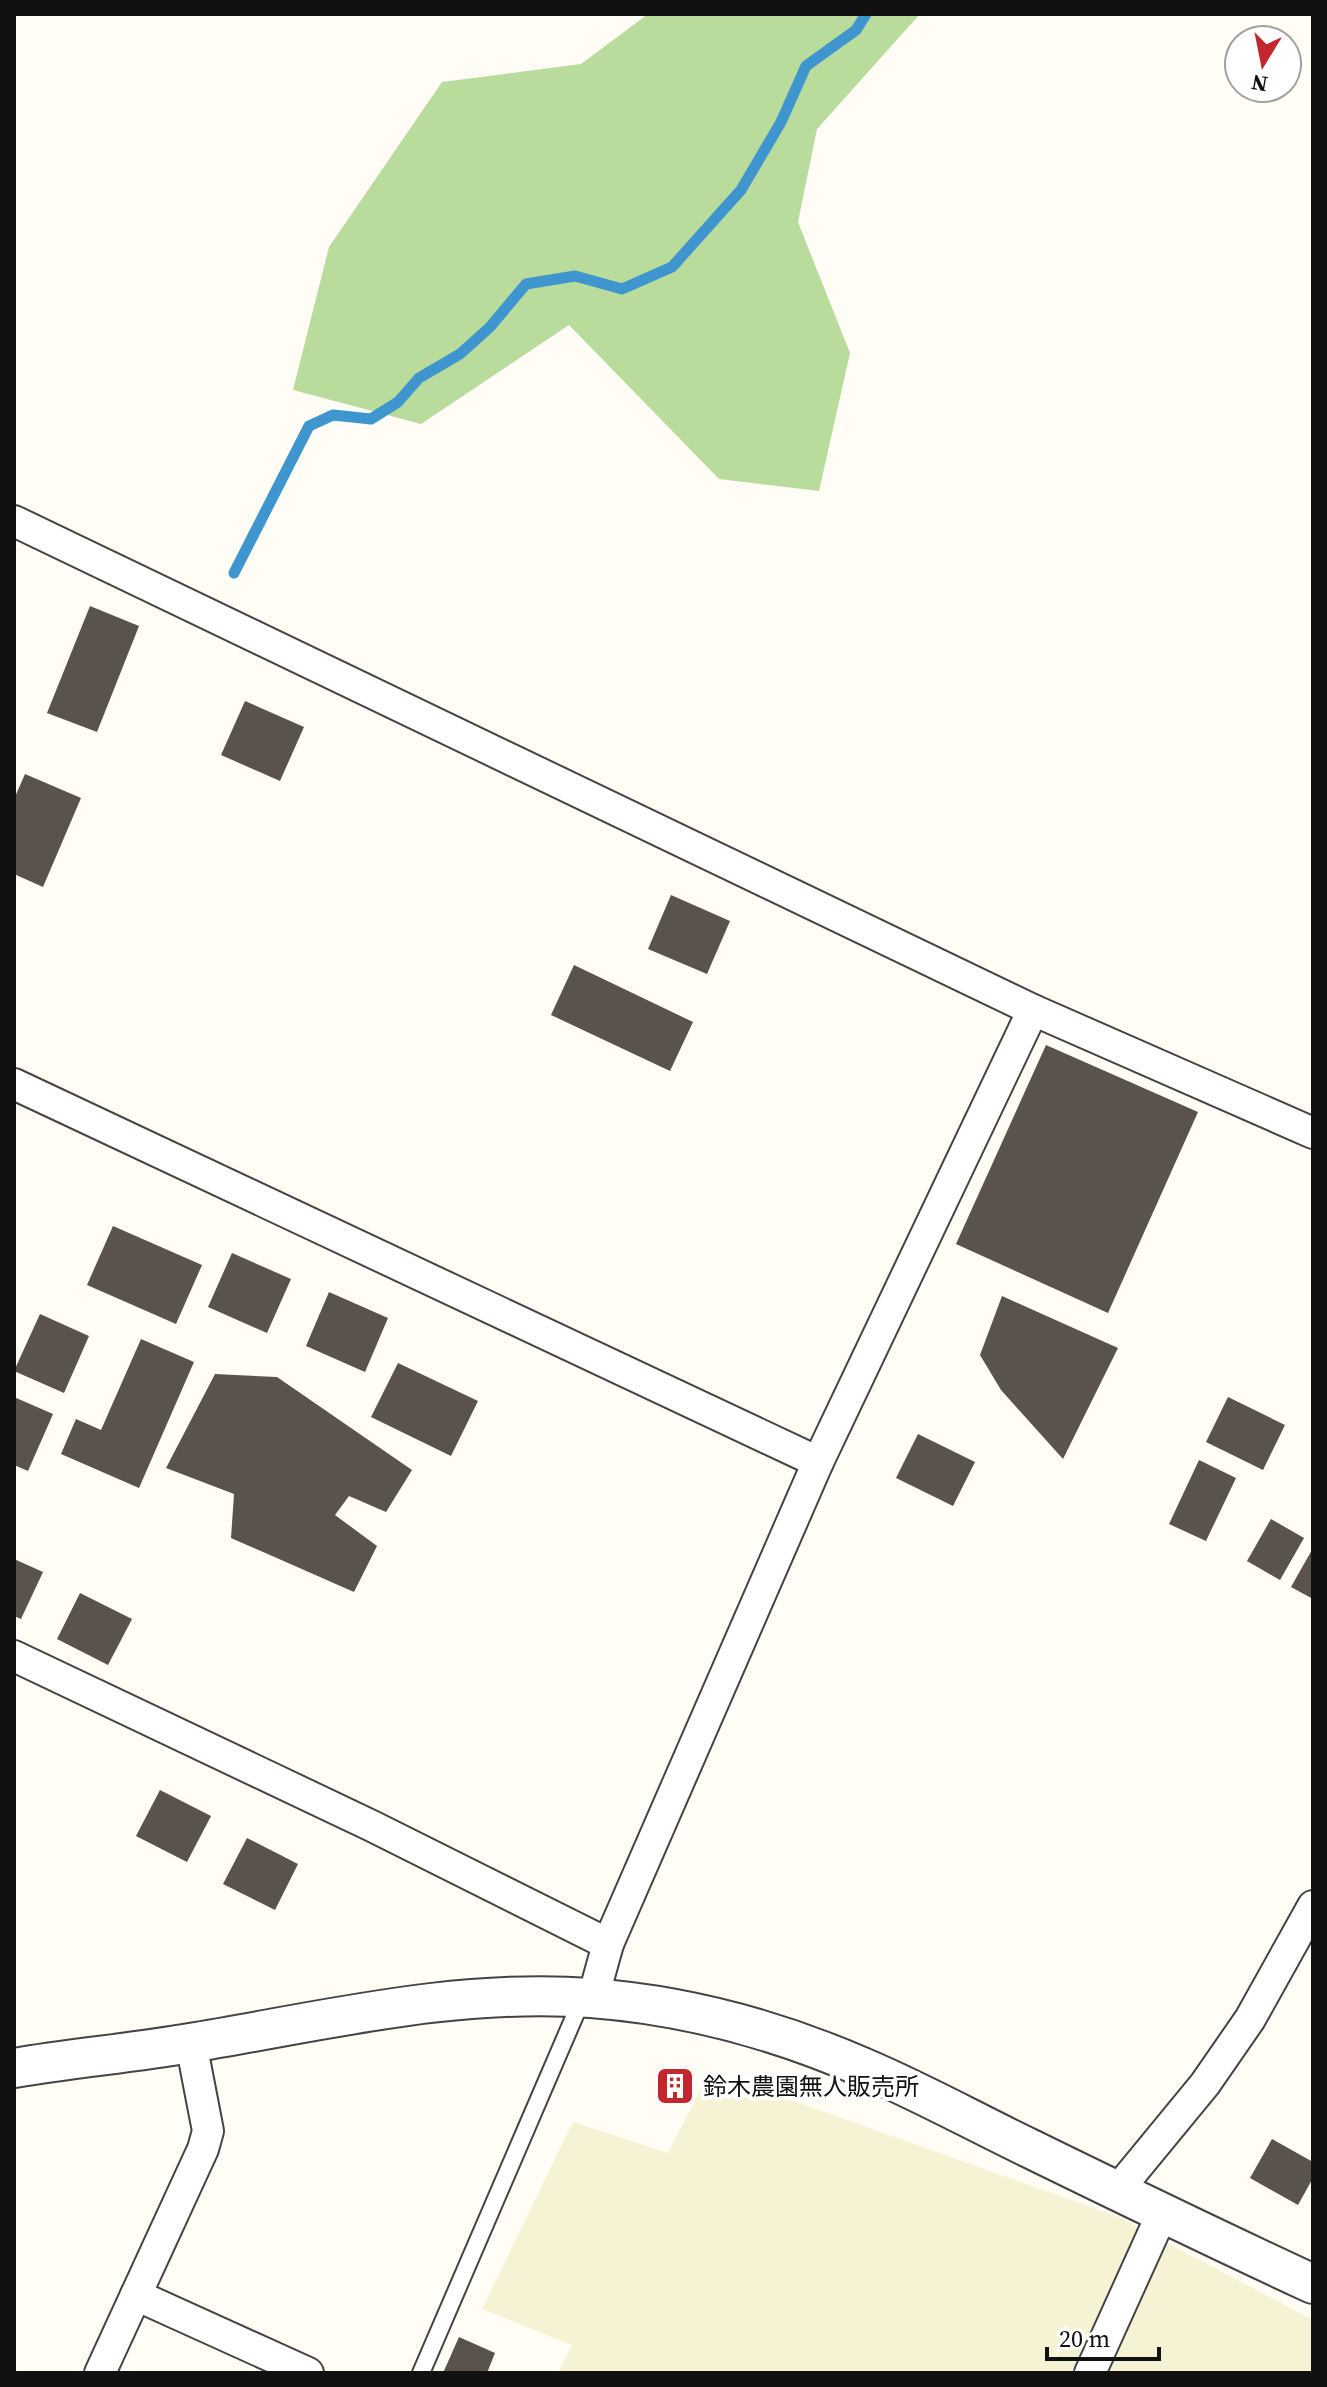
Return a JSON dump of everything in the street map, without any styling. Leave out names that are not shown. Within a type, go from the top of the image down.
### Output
[{"type":"street","points":[[14,521],[1033,1010],[1313,1133]]},
{"type":"street","points":[[588,1998],[608,1944],[818,1462],[1033,1010]]},
{"type":"street","points":[[14,1084],[818,1462]]},
{"type":"street","points":[[14,1656],[372,1826],[608,1944]]},
{"type":"street","points":[[1117,2191],[1205,2084],[1250,2019],[1313,1906]]},
{"type":"street","points":[[14,2068],[191,2043],[308,2020],[449,2000],[539,1996],[588,1998],[682,2011],[746,2025],[866,2068],[1162,2214],[1313,2284]]},
{"type":"street","points":[[100,2373],[203,2149],[208,2131],[191,2043]]},
{"type":"street","points":[[1090,2373],[1162,2214]]},
{"type":"street","points":[[136,2295],[308,2373]]},
{"type":"lane","points":[[421,2373],[493,2202],[588,1998]]},
{"type":"shaded area","points":[[710,2071],[1119,2217],[1313,2320],[1313,2373],[558,2373],[572,2345],[482,2309],[573,2122],[668,2153]]},
{"type":"green space","points":[[648,14],[920,14],[817,129],[798,222],[850,353],[819,491],[719,479],[569,325],[421,424],[293,390],[329,247],[442,82],[581,64]]},
{"type":"building","points":[[90,606],[139,626],[97,732],[47,713]]},
{"type":"building","points":[[245,701],[304,727],[280,781],[221,755]]},
{"type":"building","points":[[25,774],[81,798],[43,887],[14,874],[14,799]]},
{"type":"building","points":[[671,895],[730,921],[707,974],[648,949]]},
{"type":"building","points":[[574,965],[693,1022],[670,1071],[551,1015]]},
{"type":"building","points":[[1046,1045],[1198,1112],[1108,1313],[956,1244]]},
{"type":"building","points":[[113,1226],[202,1265],[176,1324],[87,1285]]},
{"type":"building","points":[[232,1253],[291,1279],[267,1333],[208,1307]]},
{"type":"building","points":[[329,1292],[388,1318],[365,1372],[306,1346]]},
{"type":"building","points":[[1002,1296],[1118,1348],[1063,1459],[1001,1390],[980,1355]]},
{"type":"building","points":[[40,1314],[89,1336],[64,1393],[14,1371]]},
{"type":"building","points":[[141,1339],[194,1362],[139,1488],[61,1454],[76,1419],[101,1430]]},
{"type":"building","points":[[398,1363],[478,1401],[451,1456],[371,1417]]},
{"type":"building","points":[[215,1374],[277,1377],[412,1470],[386,1512],[349,1496],[335,1515],[377,1546],[354,1592],[231,1538],[234,1494],[166,1468]]},
{"type":"building","points":[[14,1397],[53,1414],[28,1471],[14,1465]]},
{"type":"building","points":[[1228,1397],[1285,1425],[1263,1470],[1206,1442]]},
{"type":"building","points":[[918,1434],[975,1462],[953,1506],[896,1478]]},
{"type":"building","points":[[1199,1460],[1236,1478],[1206,1541],[1169,1524]]},
{"type":"building","points":[[1271,1519],[1304,1538],[1280,1580],[1247,1561]]},
{"type":"building","points":[[1313,1548],[1313,1599],[1291,1587]]},
{"type":"building","points":[[14,1559],[43,1572],[21,1619],[14,1616]]},
{"type":"building","points":[[80,1593],[132,1619],[108,1665],[57,1639]]},
{"type":"building","points":[[160,1790],[211,1816],[187,1862],[136,1836]]},
{"type":"building","points":[[247,1838],[298,1864],[275,1910],[223,1884]]},
{"type":"building","name":"鈴木農園無人販売所","points":[[672,2070],[688,2075],[679,2101],[663,2096]]},
{"type":"building","points":[[1272,2139],[1313,2162],[1313,2178],[1298,2205],[1250,2178]]},
{"type":"building","points":[[459,2337],[495,2353],[487,2373],[443,2373]]},
{"type":"waterway","points":[[234,573],[309,426],[333,415],[371,419],[398,402],[419,378],[460,354],[490,327],[526,284],[575,276],[622,289],[672,267],[741,190],[781,122],[806,66],[856,30],[866,14]]},
{"type":"place","name":"鈴木農園無人販売所","points":[[675,2086]]}]
